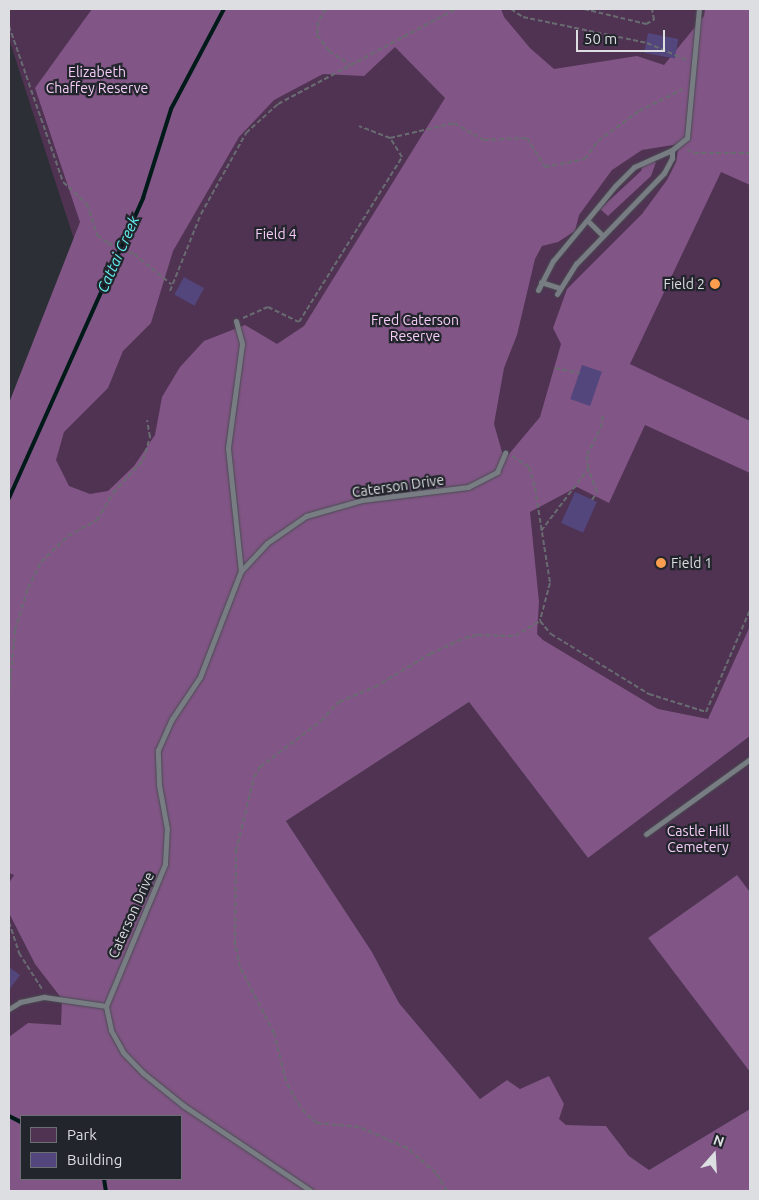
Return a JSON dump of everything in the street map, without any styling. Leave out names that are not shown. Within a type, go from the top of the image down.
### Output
[{"type":"lane","points":[[538,290],[552,261],[634,168],[672,150],[687,138],[691,121],[691,84],[699,9]]},
{"type":"lane","points":[[557,294],[568,273],[664,173],[672,158],[672,150]]},
{"type":"lane","points":[[588,221],[603,236]]},
{"type":"lane","points":[[541,282],[560,288]]},
{"type":"lane","points":[[236,321],[242,344],[228,448],[241,571]]},
{"type":"lane","name":"Caterson Drive","points":[[106,1006],[166,864],[167,829],[159,785],[158,750],[172,720],[200,677],[241,571],[267,543],[306,516],[362,500],[468,488],[497,472],[505,454]]},
{"type":"lane","points":[[646,834],[750,760]]},
{"type":"lane","points":[[9,1009],[20,1002],[44,997],[106,1006],[111,1030],[123,1052],[143,1073],[184,1106],[311,1191]]},
{"type":"path","points":[[326,9],[318,22],[318,35],[328,51],[350,65]]},
{"type":"path","points":[[170,291],[213,190],[246,133],[278,104],[350,65],[362,61],[455,9]]},
{"type":"path","points":[[511,9],[524,17],[647,43],[693,63]]},
{"type":"path","points":[[584,9],[646,24],[654,20],[652,9]]},
{"type":"path","points":[[9,26],[63,182],[87,204],[97,235],[108,243],[134,254],[172,284]]},
{"type":"path","points":[[359,126],[390,138],[454,123],[484,140],[527,138],[545,167],[585,159],[598,140],[639,111],[691,84]]},
{"type":"path","points":[[236,321],[268,307],[299,322],[402,157],[390,138]]},
{"type":"path","points":[[680,144],[694,153],[750,153]]},
{"type":"path","points":[[555,368],[579,373]]},
{"type":"path","points":[[592,500],[597,492],[588,468],[587,455],[601,428],[603,414]]},
{"type":"path","points":[[9,695],[15,630],[28,588],[42,562],[68,536],[98,520],[113,493],[143,460],[150,437],[146,420]]},
{"type":"path","points":[[447,1191],[436,1174],[407,1148],[359,1127],[317,1123],[305,1114],[292,1095],[274,1034],[240,967],[235,944],[236,851],[254,777],[260,767],[321,721],[339,702],[375,688],[430,654],[465,638],[478,634],[515,636],[540,621],[550,583],[529,466],[505,454]]},
{"type":"path","points":[[541,531],[588,468]]},
{"type":"path","points":[[540,621],[551,634],[649,694],[706,712],[750,610]]},
{"type":"path","points":[[9,922],[18,953],[41,984],[44,997]]},
{"type":"green space","name":"Fred Caterson Reserve","points":[[9,9],[750,9],[750,723],[619,822],[482,640],[248,819],[529,1191],[9,1191],[9,511],[85,273],[9,39]]},
{"type":"green space","name":"Fred Caterson Reserve","points":[[92,9],[501,9],[504,17],[530,48],[554,69],[637,56],[664,65],[704,16],[705,9],[750,9],[750,185],[721,172],[630,364],[750,421],[750,473],[645,425],[609,503],[577,487],[530,512],[539,602],[537,634],[543,640],[658,709],[708,719],[750,626],[750,736],[588,858],[469,702],[286,821],[372,952],[399,1003],[480,1099],[507,1080],[520,1089],[549,1076],[564,1104],[559,1119],[566,1125],[606,1126],[629,1156],[649,1170],[750,1109],[750,1191],[9,1191],[9,1037],[28,1023],[61,1025],[62,999],[35,964],[9,913],[9,883],[14,875],[9,873],[9,403],[80,222],[35,88]],"holes":[[[395,47],[445,98],[304,326],[277,344],[245,325],[204,341],[180,367],[162,397],[155,435],[134,466],[108,491],[90,494],[69,486],[56,460],[64,432],[108,388],[123,351],[151,323],[173,251],[239,137],[274,100],[323,74],[364,76]],[[679,144],[676,162],[667,180],[642,214],[567,289],[553,328],[561,344],[540,417],[509,454],[502,452],[494,424],[504,368],[517,335],[535,259],[542,246],[558,242],[575,231],[579,215],[612,170],[642,150]]]},
{"type":"green space","points":[[644,161],[656,162],[651,176],[608,216],[600,209],[641,171]]},
{"type":"green space","name":"Castle Hill Cemetery","points":[[469,702],[588,858],[750,736],[750,892],[737,875],[648,938],[750,1072],[750,1109],[649,1170],[629,1156],[606,1126],[566,1125],[558,1119],[564,1104],[520,1089],[507,1080],[480,1099],[399,1003],[372,952],[286,821]]},
{"type":"green space","points":[[737,875],[750,892],[750,1072],[648,938]]},
{"type":"building","points":[[648,33],[678,39],[675,59],[644,53]]},
{"type":"building","points":[[184,277],[204,288],[194,306],[174,294]]},
{"type":"building","points":[[582,365],[602,372],[590,406],[570,399]]},
{"type":"building","points":[[575,492],[597,502],[583,533],[561,523]]},
{"type":"building","points":[[9,967],[20,975],[9,990]]},
{"type":"waterway","name":"Cattai Creek","points":[[9,498],[143,198],[171,109],[224,9]]},
{"type":"waterway","points":[[9,1116],[20,1122]]},
{"type":"waterway","points":[[104,1180],[106,1191]]},
{"type":"place","name":"Field 2","points":[[715,284]]},
{"type":"place","name":"Field 1","points":[[661,563]]},
{"type":"park label","name":"Elizabeth Chaffey Reserve","points":[[97,80]]},
{"type":"park label","name":"Field 4","points":[[276,234]]}]
